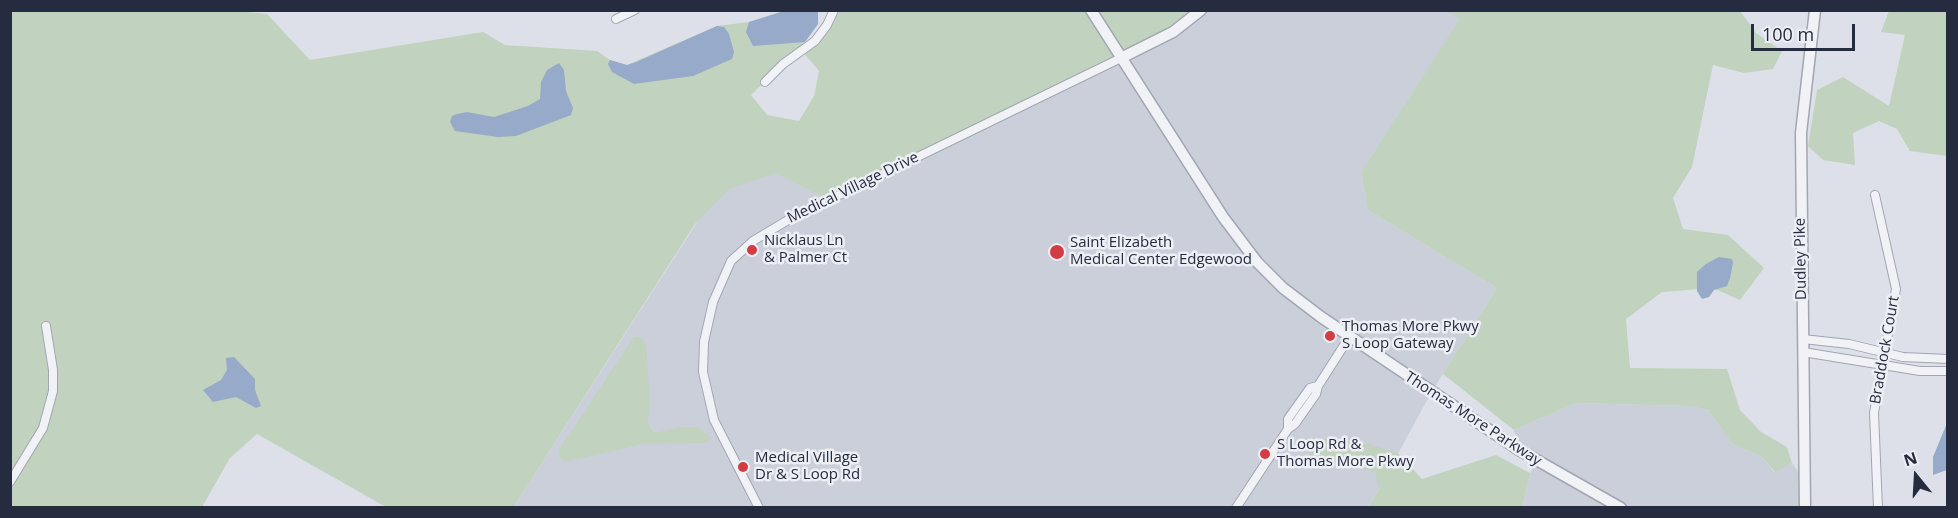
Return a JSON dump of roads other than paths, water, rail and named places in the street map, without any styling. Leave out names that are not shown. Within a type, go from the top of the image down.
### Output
[{"type":"street","points":[[616,19],[635,10]]},
{"type":"street","points":[[765,82],[783,64],[815,41],[824,30],[834,10]]},
{"type":"street","name":"Thomas More Parkway","points":[[1091,10],[1215,205],[1257,262],[1283,288],[1519,450],[1621,507]]},
{"type":"street","points":[[1121,58],[1173,32],[1202,10]]},
{"type":"street","name":"Dudley Pike","points":[[1805,507],[1801,134],[1815,10]]},
{"type":"street","name":"Medical Village Drive","points":[[759,507],[714,420],[703,372],[704,342],[713,302],[731,261],[748,244],[788,219],[1121,58]]},
{"type":"street","name":"Braddock Court","points":[[1875,195],[1895,277],[1894,304],[1874,413],[1878,507]]},
{"type":"street","points":[[10,482],[43,428],[53,391],[53,370],[46,326]]},
{"type":"street","points":[[1236,507],[1288,429],[1295,424],[1316,394],[1318,386],[1350,336]]},
{"type":"street","points":[[1803,339],[1849,344],[1926,360],[1947,359]]},
{"type":"street","points":[[1803,352],[1920,371],[1947,372]]},
{"type":"water","points":[[784,11],[818,11],[818,24],[805,42],[753,46],[746,32],[749,22]]},
{"type":"water","points":[[717,26],[724,27],[729,34],[734,52],[732,59],[693,76],[634,84],[612,72],[608,64],[610,60],[627,65],[636,62]]},
{"type":"water","points":[[559,63],[564,70],[566,91],[573,108],[571,115],[516,136],[498,137],[455,131],[450,122],[452,116],[457,114],[467,112],[494,117],[528,106],[540,99],[541,82],[547,70]]},
{"type":"water","points":[[1719,257],[1732,259],[1727,286],[1714,290],[1709,297],[1702,299],[1697,291],[1697,272]]},
{"type":"water","points":[[234,357],[255,379],[255,390],[261,406],[256,408],[236,397],[213,402],[203,390],[221,380],[227,370],[226,358]]},
{"type":"water","points":[[1947,423],[1947,470],[1933,475],[1933,457]]},
{"type":"place","name":"Nicklaus Ln & Palmer Ct","points":[[752,250]]},
{"type":"place","name":"Saint Elizabeth Medical Center Edgewood","points":[[1057,252]]},
{"type":"place","name":"Thomas More Pkwy S Loop Gateway","points":[[1330,336]]},
{"type":"place","name":"S Loop Rd & Thomas More Pkwy","points":[[1265,454]]},
{"type":"place","name":"Medical Village Dr & S Loop Rd","points":[[743,467]]}]
